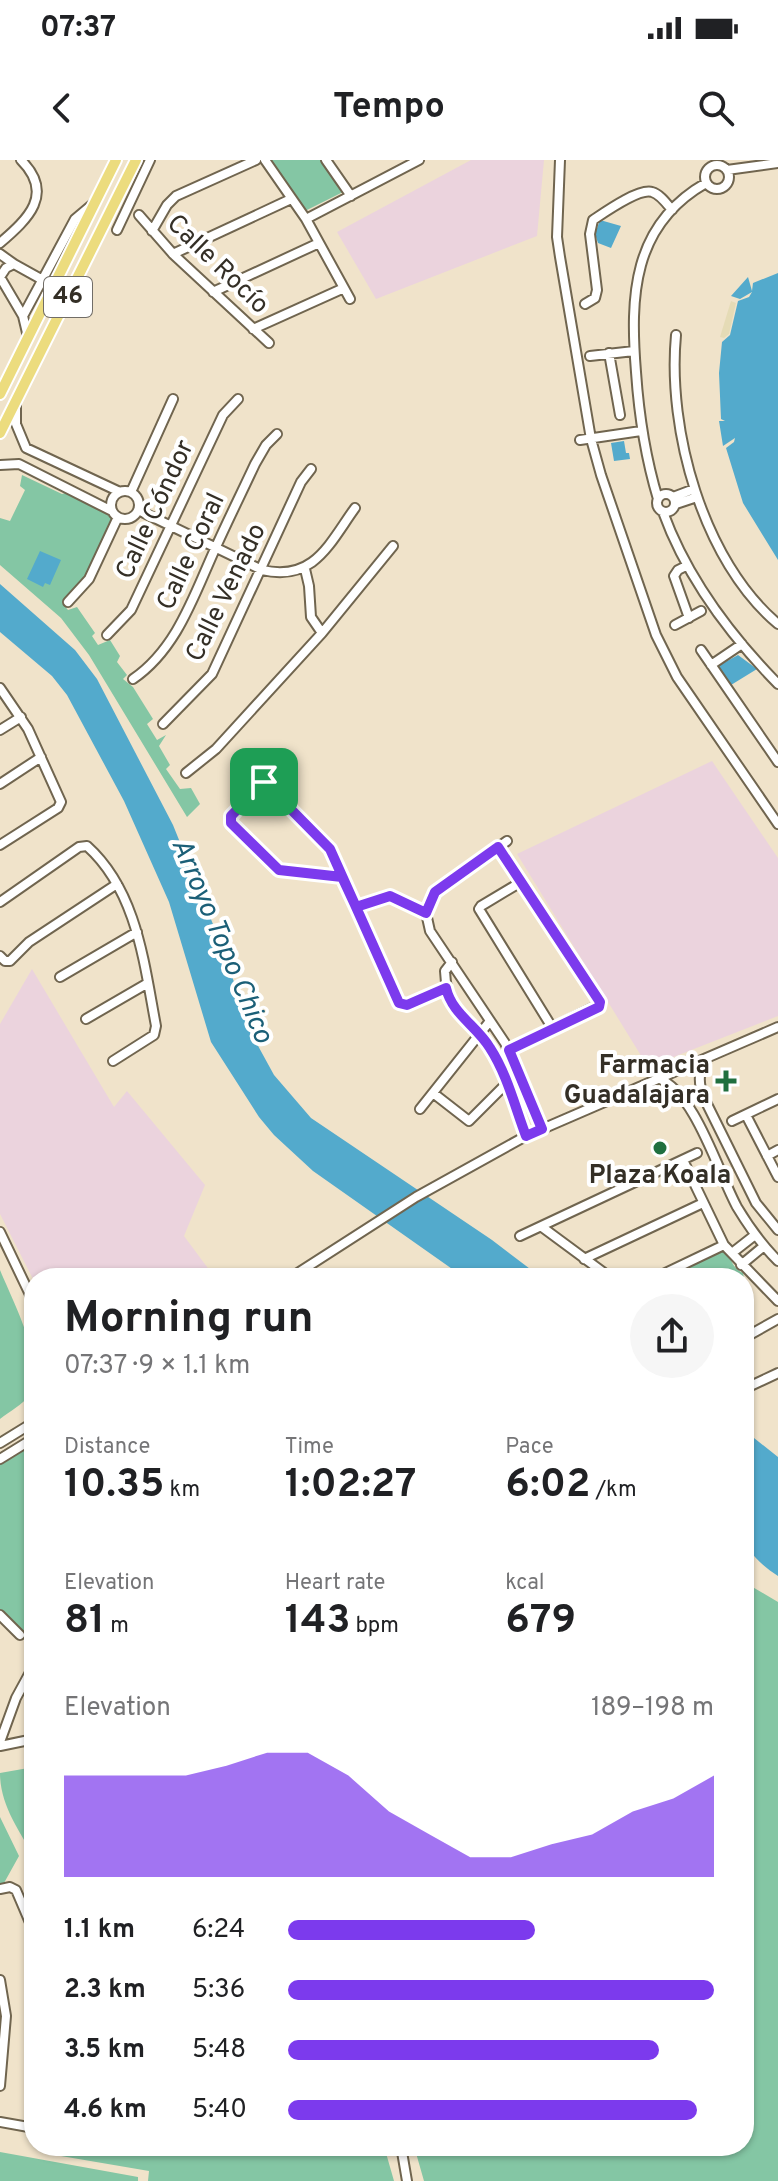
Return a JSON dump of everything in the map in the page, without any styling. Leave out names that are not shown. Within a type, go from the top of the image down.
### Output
[{"type":"main road","name":"46","points":[[0,394],[116,160]]},
{"type":"main road","name":"46","points":[[0,433],[136,160]]},
{"type":"street","points":[[0,243],[24,223],[35,204],[34,178],[21,160]]},
{"type":"street","points":[[117,230],[150,160]]},
{"type":"street","points":[[152,231],[176,196],[256,160]]},
{"type":"street","points":[[265,160],[306,219],[350,299]]},
{"type":"street","points":[[326,160],[351,196]]},
{"type":"street","points":[[306,219],[419,160]]},
{"type":"street","points":[[560,160],[558,247],[591,439],[606,490],[668,663],[778,824]]},
{"type":"street","points":[[727,170],[729,180],[723,188],[714,189],[706,183],[705,173],[718,165],[727,170],[778,163]]},
{"type":"street","points":[[706,183],[669,207],[642,259],[636,278],[634,351],[641,431],[658,508],[663,512],[686,566],[717,612],[778,684]]},
{"type":"street","points":[[585,304],[595,298],[597,290],[590,234],[593,220],[642,192],[654,192],[669,207]]},
{"type":"street","points":[[113,209],[135,193]]},
{"type":"street","points":[[173,254],[291,199]]},
{"type":"street","points":[[23,316],[75,219],[83,209],[98,200]]},
{"type":"street","name":"Calle Rocío","points":[[139,215],[173,254],[269,343]]},
{"type":"street","points":[[213,292],[319,243]]},
{"type":"street","points":[[0,254],[41,279]]},
{"type":"street","points":[[14,264],[6,268],[0,277],[23,316],[28,337]]},
{"type":"street","points":[[253,329],[344,288]]},
{"type":"street","points":[[676,335],[676,404],[684,454],[696,493],[729,563],[746,588],[778,624]]},
{"type":"street","points":[[590,356],[634,351]]},
{"type":"street","points":[[609,353],[620,415]]},
{"type":"street","points":[[131,492],[173,399]]},
{"type":"street","name":"Calle Cóndor","points":[[107,635],[131,610],[223,415],[238,399]]},
{"type":"street","points":[[16,401],[16,424],[26,448],[120,492],[131,492],[138,500],[138,510]]},
{"type":"street","points":[[580,440],[641,431]]},
{"type":"street","name":"Calle Coral","points":[[133,679],[148,669],[185,617],[266,445],[277,434]]},
{"type":"street","points":[[19,464],[26,448]]},
{"type":"street","points":[[0,465],[19,464],[127,519],[138,510]]},
{"type":"street","points":[[57,482],[65,467]]},
{"type":"street","name":"Calle Venado","points":[[163,724],[212,674],[301,482],[311,469]]},
{"type":"street","points":[[68,602],[89,579],[115,514],[113,498],[120,492]]},
{"type":"street","points":[[674,501],[696,493]]},
{"type":"street","points":[[658,499],[665,494],[674,501]]},
{"type":"street","points":[[663,512],[670,512],[674,501]]},
{"type":"street","points":[[138,510],[262,570],[277,572],[305,569],[329,545],[355,508]]},
{"type":"street","points":[[186,773],[216,749],[322,633],[393,546]]},
{"type":"street","points":[[686,566],[674,576],[689,618]]},
{"type":"street","points":[[305,569],[311,617],[322,633]]},
{"type":"street","points":[[675,625],[701,611]]},
{"type":"street","points":[[711,665],[742,644]]},
{"type":"street","points":[[701,650],[778,762]]},
{"type":"street","points":[[0,688],[21,717],[61,805],[0,845]]},
{"type":"street","points":[[0,730],[21,717]]},
{"type":"street","points":[[769,749],[778,742]]},
{"type":"street","points":[[0,784],[41,757]]},
{"type":"street","points":[[342,877],[279,870],[231,823],[231,816],[262,782],[266,783],[326,843],[342,877],[356,907],[399,1003],[407,1005],[446,988]]},
{"type":"street","points":[[507,841],[435,892],[426,913],[430,931],[509,1050],[542,1129]]},
{"type":"street","points":[[0,902],[79,847],[87,846],[97,855],[117,884],[137,932],[156,1033],[113,1061]]},
{"type":"street","points":[[498,847],[600,1002],[599,1007],[509,1050]]},
{"type":"street","points":[[521,882],[479,909],[553,1029]]},
{"type":"street","points":[[0,956],[6,962],[10,961],[29,942],[117,884]]},
{"type":"street","points":[[356,907],[390,896],[426,913]]},
{"type":"street","points":[[60,977],[137,932]]},
{"type":"street","points":[[452,962],[445,971],[446,988],[452,1005],[479,1031],[496,1058],[526,1136]]},
{"type":"street","points":[[86,1019],[148,983]]},
{"type":"street","points":[[420,1109],[490,1021]]},
{"type":"street","points":[[305,1268],[416,1197],[526,1136],[778,1027]]},
{"type":"street","points":[[708,1056],[701,1067],[699,1081],[704,1098],[756,1203],[777,1228]]},
{"type":"street","points":[[433,1093],[469,1121],[506,1084],[520,1076]]},
{"type":"street","points":[[658,1078],[676,1088],[689,1105],[733,1199],[755,1235],[776,1255]]},
{"type":"street","points":[[689,1105],[704,1098]]},
{"type":"street","points":[[732,1121],[778,1099]]},
{"type":"street","points":[[746,1115],[778,1177]]},
{"type":"street","points":[[767,1156],[778,1150]]},
{"type":"street","points":[[520,1236],[697,1153]]},
{"type":"street","points":[[683,1160],[724,1245],[744,1268]]},
{"type":"street","points":[[584,1259],[703,1203]]},
{"type":"street","points":[[542,1227],[597,1268]]},
{"type":"street","points":[[0,1232],[24,1282]]},
{"type":"street","points":[[732,1253],[755,1235]]},
{"type":"street","points":[[676,1268],[724,1245]]},
{"type":"street","points":[[741,1265],[764,1246]]},
{"type":"street","points":[[755,1280],[778,1301]]},
{"type":"street","points":[[754,1332],[778,1319]]},
{"type":"street","points":[[754,1385],[778,1373]]},
{"type":"street","points":[[0,1443],[24,1427]]},
{"type":"street","points":[[0,1459],[24,1445]]},
{"type":"street","points":[[2,1622],[20,1635]]},
{"type":"street","points":[[24,1685],[16,1698],[0,1744],[24,1740]]},
{"type":"street","points":[[0,1889],[10,1887],[16,1890],[24,1909]]},
{"type":"street","points":[[0,1980],[6,2016],[0,2086]]},
{"type":"street","points":[[0,2122],[24,2126]]},
{"type":"street","points":[[403,2156],[407,2181]]},
{"type":"shaded area","points":[[471,160],[544,160],[537,236],[376,299],[337,232]]},
{"type":"shaded area","points":[[712,761],[778,858],[778,1016],[648,1067],[517,854]]},
{"type":"shaded area","points":[[32,969],[114,1107],[127,1091],[205,1185],[184,1236],[208,1268],[27,1268],[0,1214],[0,1024]]},
{"type":"green space","points":[[269,160],[320,160],[343,192],[303,212]]},
{"type":"green space","points":[[22,475],[62,494],[69,492],[111,513],[112,524],[85,577],[63,604],[68,610],[77,607],[95,633],[92,636],[98,645],[110,640],[120,656],[117,662],[127,675],[123,679],[133,687],[153,719],[147,724],[157,740],[166,735],[159,746],[170,765],[166,769],[180,789],[191,788],[200,804],[187,817],[89,655],[61,618],[0,565],[0,518],[10,521],[25,490],[20,486]]},
{"type":"green space","points":[[721,1251],[728,1253],[736,1268],[685,1268]]},
{"type":"green space","points":[[0,1270],[24,1328],[24,1401],[0,1419]]},
{"type":"green space","points":[[24,1449],[24,1635],[0,1609],[0,1464]]},
{"type":"green space","points":[[754,1588],[778,1602],[778,2181],[424,2181],[417,2156],[754,2156]]},
{"type":"green space","points":[[24,1769],[24,1839],[3,1796],[0,1773]]},
{"type":"green space","points":[[0,1817],[19,1856],[0,1885]]},
{"type":"green space","points":[[0,2152],[138,2177],[138,2181],[0,2181]]},
{"type":"green space","points":[[61,2156],[387,2156],[394,2181],[148,2181],[149,2171]]},
{"type":"sand","points":[[731,301],[736,303],[729,334],[724,338],[720,337]]},
{"type":"water","points":[[600,220],[621,226],[611,248],[598,243],[595,234]]},
{"type":"water","points":[[778,273],[778,560],[743,503],[726,448],[735,438],[723,446],[719,421],[725,421],[721,419],[719,373],[722,342],[730,335],[738,301],[749,297],[752,292],[740,299],[731,296],[748,277],[752,291],[753,283]]},
{"type":"water","points":[[624,441],[630,459],[614,461],[611,443]]},
{"type":"water","points":[[40,551],[61,560],[50,585],[45,583],[43,587],[27,579]]},
{"type":"water","points":[[0,584],[75,650],[97,679],[173,825],[223,949],[251,1033],[274,1075],[311,1118],[529,1268],[451,1268],[313,1171],[259,1117],[211,1042],[169,902],[124,801],[67,695],[52,676],[0,632]]},
{"type":"water","points":[[738,655],[757,669],[731,685],[718,666]]},
{"type":"water","points":[[754,1438],[778,1457],[778,1576],[756,1558]]},
{"type":"place","name":"Farmacia Guadalajara","points":[[726,1081]]},
{"type":"place","name":"Plaza Koala","points":[[660,1148]]},
{"type":"route","points":[[264,782],[231,816],[231,823],[279,870],[342,877],[356,907],[390,896],[426,913],[435,892],[498,847],[600,1002],[599,1007],[509,1050],[542,1129],[526,1136],[492,1051],[479,1031],[452,1005],[446,988],[407,1005],[399,1003],[342,877],[330,849],[264,782]]},
{"type":"water label","name":"Arroyo Topo Chico","points":[[221,941]]}]
